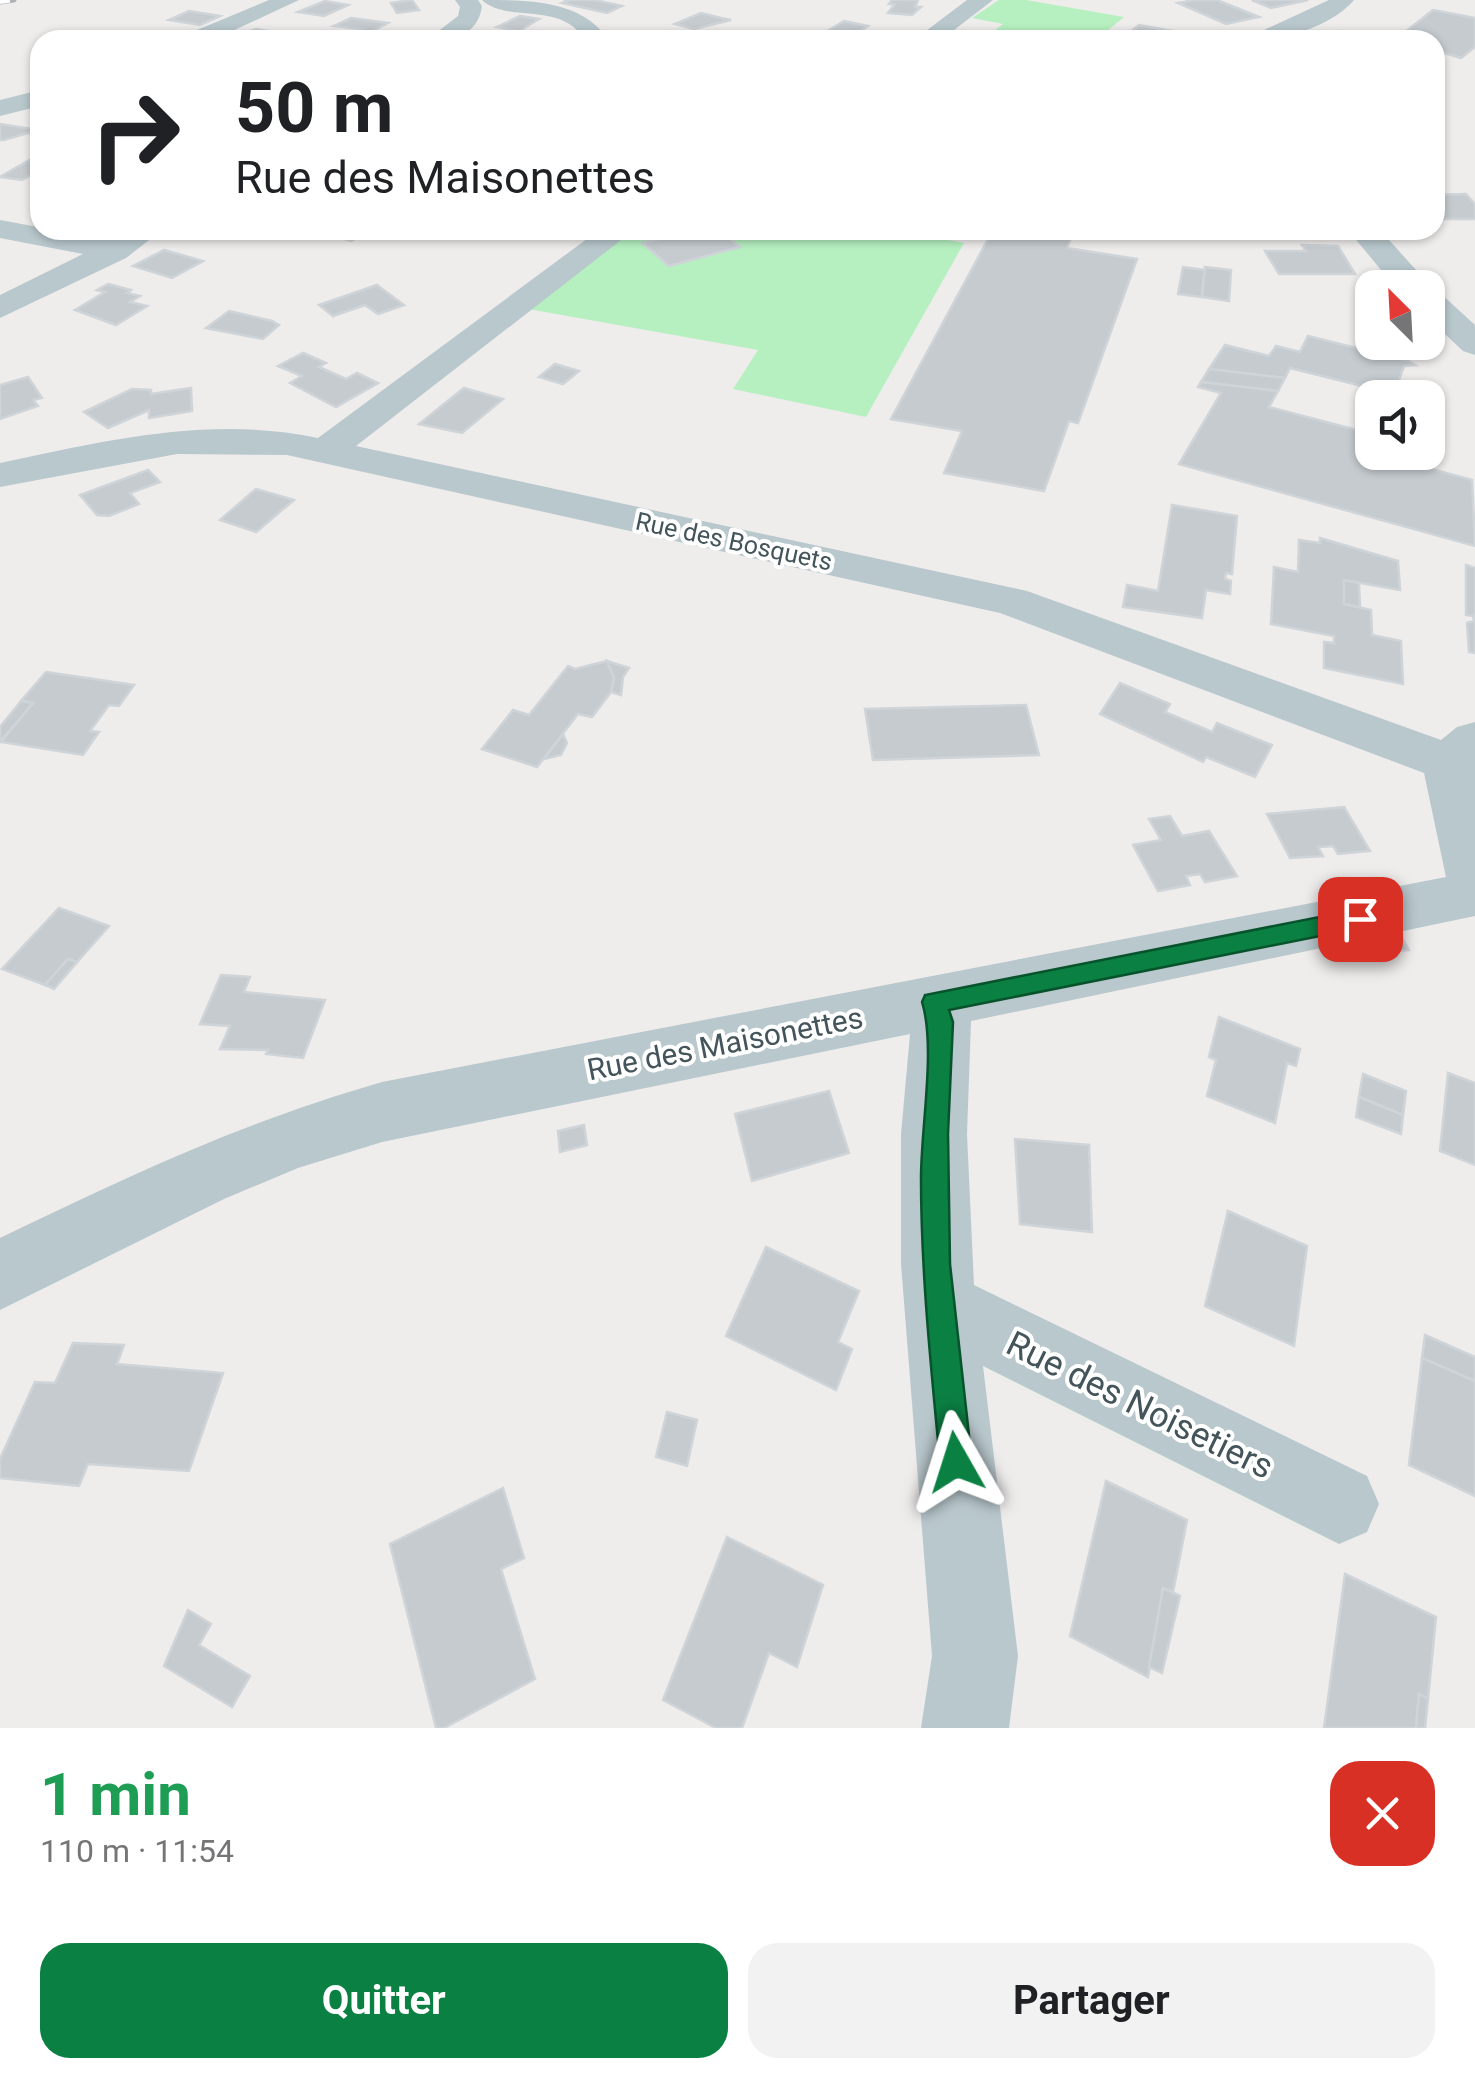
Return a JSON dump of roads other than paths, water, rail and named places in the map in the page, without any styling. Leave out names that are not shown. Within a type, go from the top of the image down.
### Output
[{"type":"street","points":[[217,30],[288,0]]},
{"type":"street","points":[[453,30],[469,19],[471,6],[466,0]]},
{"type":"street","points":[[493,0],[566,14],[593,30]]},
{"type":"street","points":[[946,0],[976,4]]},
{"type":"street","points":[[1278,30],[1326,11],[1342,0]]},
{"type":"street","points":[[940,30],[976,4]]},
{"type":"street","points":[[0,108],[30,100]]},
{"type":"street","points":[[0,229],[30,235]]},
{"type":"street","points":[[58,240],[115,251]]},
{"type":"street","points":[[0,308],[131,240]]},
{"type":"street","points":[[325,452],[606,240]]},
{"type":"street","points":[[1373,240],[1398,270]]},
{"type":"street","points":[[1445,316],[1475,344]]},
{"type":"street","name":"Rue des Bosquets","points":[[0,476],[144,445],[228,437],[325,452],[1011,601],[1461,751]]},
{"type":"street","points":[[1461,751],[1475,881]]},
{"type":"street","name":"Rue des Maisonettes","points":[[0,1275],[200,1176],[292,1139],[364,1118],[1399,912],[1475,893]]},
{"type":"street","points":[[934,1002],[940,1022],[934,1134],[936,1264],[975,1656],[965,1728]]},
{"type":"street","name":"Rue des Noisetiers","points":[[940,1306],[1339,1504]]},
{"type":"railway","points":[[0,2],[14,0]]}]
